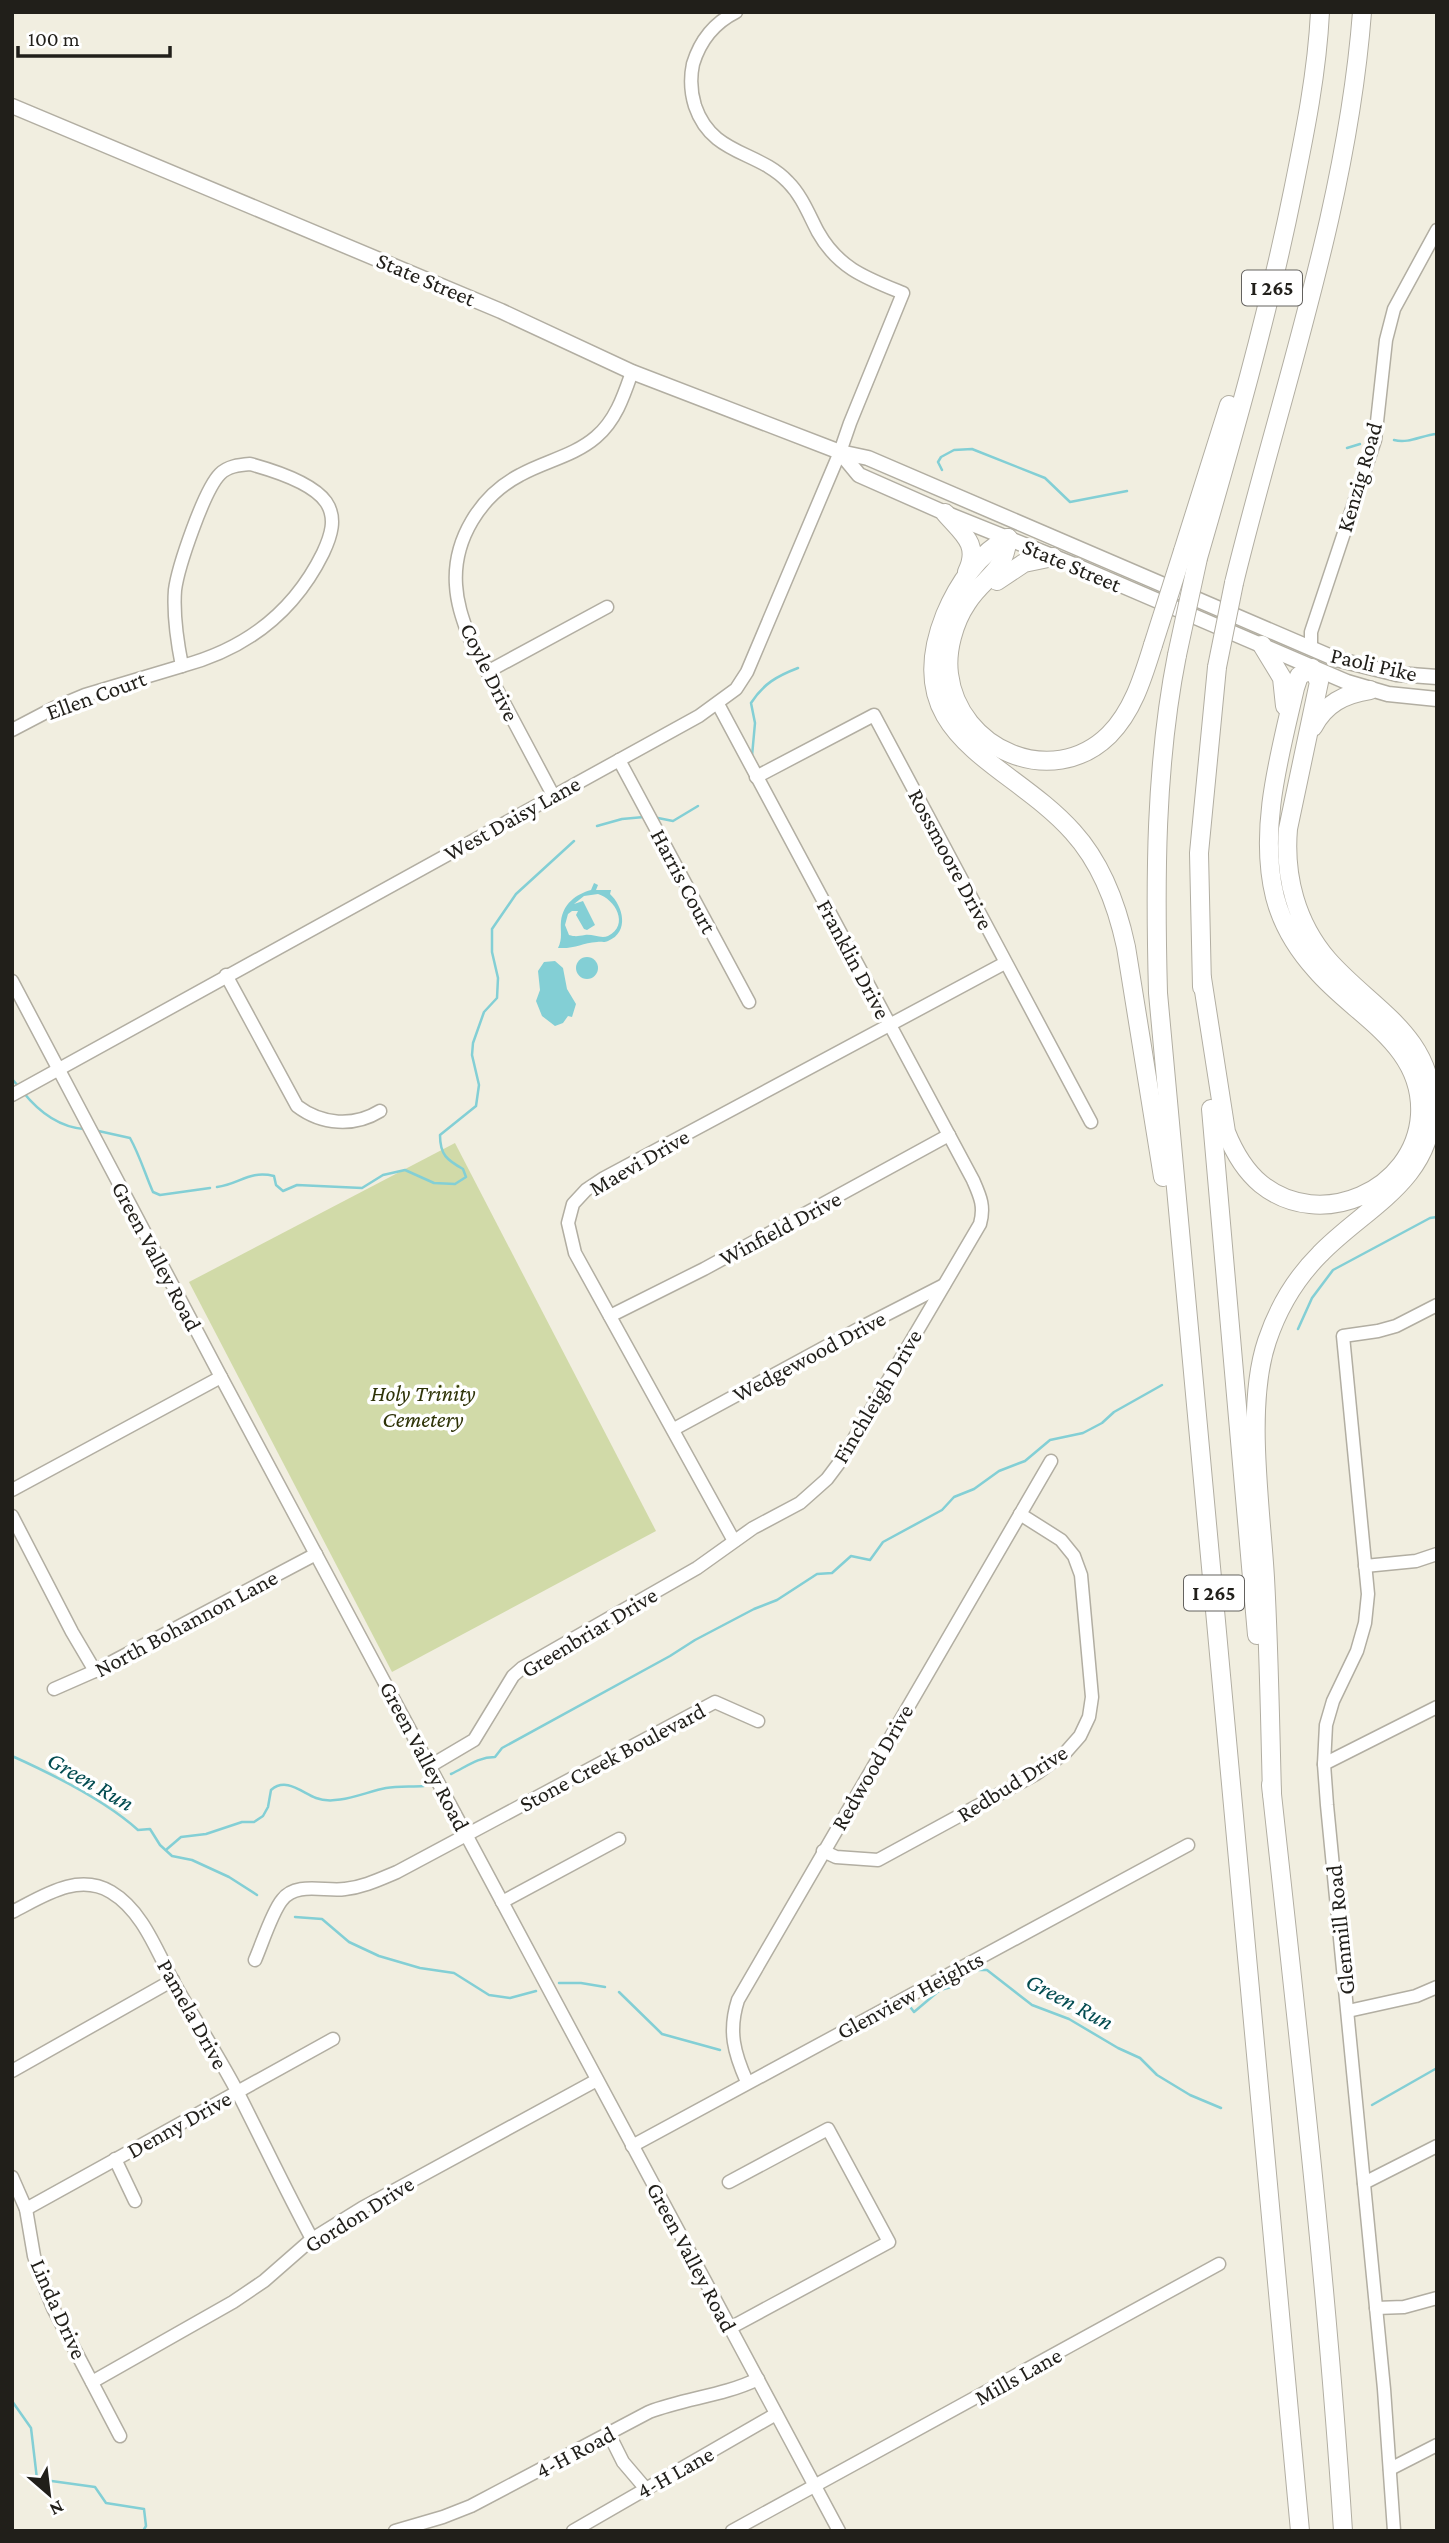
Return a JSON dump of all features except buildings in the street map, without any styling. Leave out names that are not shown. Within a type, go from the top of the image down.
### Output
[{"type":"highway","name":"I 265","points":[[1300,2531],[1163,1055],[1156,917],[1160,797],[1170,689],[1191,554],[1283,239],[1308,117],[1320,12]]},
{"type":"highway","name":"I 265","points":[[1343,2531],[1303,2085],[1272,1794],[1205,1044],[1199,853],[1217,667],[1234,583],[1342,167],[1358,64],[1362,12]]},
{"type":"highway","points":[[944,513],[967,536],[972,552],[970,567],[940,627],[933,664],[939,701],[958,735],[972,749],[1041,801],[1074,833],[1101,873],[1120,920],[1191,1353]]},
{"type":"highway","points":[[1011,529],[1004,561],[966,604],[949,653],[948,671],[959,709],[970,725],[991,744],[1016,757],[1035,761],[1073,756],[1107,737],[1121,721],[1132,703],[1191,554]]},
{"type":"highway","points":[[956,593],[982,555],[1011,529]]},
{"type":"highway","points":[[960,618],[1015,567],[1034,559],[1053,557]]},
{"type":"highway","points":[[1262,645],[1282,678],[1288,724]]},
{"type":"highway","points":[[1202,978],[1226,1132],[1234,1153],[1247,1171],[1281,1196],[1302,1203],[1323,1205],[1364,1196],[1382,1185],[1397,1171],[1416,1135],[1420,1115],[1419,1096],[1411,1068],[1395,1044],[1317,972],[1304,956],[1283,918],[1272,879],[1269,837],[1274,792],[1299,676],[1312,668],[1319,682],[1306,751]]},
{"type":"highway","points":[[1272,1794],[1268,1626],[1257,1431],[1259,1372],[1275,1318],[1288,1294],[1322,1251],[1381,1202],[1412,1171],[1429,1134],[1432,1113],[1429,1082],[1419,1053],[1407,1035],[1327,959],[1297,906],[1291,887],[1287,848],[1291,809],[1312,730],[1323,710],[1339,699],[1370,690]]},
{"type":"main road","name":"State Street","points":[[12,106],[501,311],[632,372],[840,452],[869,458],[1011,529],[1311,648]]},
{"type":"main road","name":"State Street","points":[[840,452],[859,475],[944,513],[1011,529],[1053,557],[1312,668]]},
{"type":"main road","points":[[1311,648],[1312,668]]},
{"type":"main road","name":"Paoli Pike","points":[[1311,648],[1336,659],[1396,674],[1437,677]]},
{"type":"main road","name":"Paoli Pike","points":[[1312,668],[1370,690],[1437,699]]},
{"type":"street","name":"West Daisy Lane","points":[[12,1095],[619,760],[718,704],[736,689],[747,672],[840,452],[903,293],[853,271],[840,262],[826,246],[806,207],[787,180],[771,168],[721,143],[700,119],[694,104],[691,78],[696,54],[713,27],[736,12]]},
{"type":"street","name":"Kenzig Road","points":[[1311,648],[1311,632],[1375,440],[1386,340],[1394,310],[1437,230]]},
{"type":"street","name":"Coyle Drive","points":[[553,795],[488,672],[460,612],[456,574],[463,538],[479,509],[501,487],[520,475],[570,454],[597,436],[615,415],[632,372]]},
{"type":"street","name":"Ellen Court","points":[[12,730],[85,695],[182,666],[241,642],[286,609],[303,589],[331,533],[331,513],[321,496],[293,479],[250,464],[230,467],[215,480],[189,539],[177,578],[176,625],[182,666]]},
{"type":"street","points":[[488,672],[607,607]]},
{"type":"street","name":"Franklin Drive","points":[[718,704],[982,1199],[982,1216]]},
{"type":"street","name":"Rossmoore Drive","points":[[756,777],[874,715],[1091,1122]]},
{"type":"street","name":"Harris Court","points":[[619,760],[749,1002]]},
{"type":"street","name":"Maevi Drive","points":[[734,1541],[674,1429],[584,1272],[571,1242],[568,1223],[570,1214],[579,1197],[604,1178],[1005,963]]},
{"type":"street","points":[[226,975],[297,1106],[317,1117],[349,1122],[366,1120],[380,1111]]},
{"type":"street","name":"Green Valley Road","points":[[12,981],[839,2531]]},
{"type":"street","name":"Winfield Drive","points":[[610,1316],[704,1269],[948,1135]]},
{"type":"street","name":"Finchleigh Drive","points":[[734,1541],[800,1503],[827,1479],[863,1423],[980,1224],[982,1216]]},
{"type":"street","name":"Wedgewood Drive","points":[[674,1429],[944,1285]]},
{"type":"street","name":"Glenmill Road","points":[[1394,2531],[1376,2308],[1324,1764],[1326,1724],[1357,1651],[1365,1623],[1368,1594],[1343,1336],[1387,1329],[1437,1305]]},
{"type":"street","points":[[12,1490],[221,1377]]},
{"type":"street","name":"Redwood Drive","points":[[747,2082],[736,2058],[733,2042],[732,2022],[738,2000],[1051,1461]]},
{"type":"street","name":"Redbud Drive","points":[[823,1851],[836,1857],[878,1860],[1036,1773],[1065,1753],[1080,1736],[1089,1717],[1092,1686],[1079,1565],[1061,1540],[1020,1514]]},
{"type":"street","points":[[12,1516],[95,1671]]},
{"type":"street","name":"Greenbriar Drive","points":[[430,1766],[474,1740],[513,1676],[522,1668],[697,1568],[734,1541]]},
{"type":"street","name":"North Bohannon Lane","points":[[54,1689],[95,1671],[316,1554]]},
{"type":"street","points":[[1365,1566],[1416,1561],[1437,1554]]},
{"type":"street","name":"Stone Creek Boulevard","points":[[467,1834],[715,1702],[758,1721]]},
{"type":"street","points":[[1324,1764],[1437,1707]]},
{"type":"street","points":[[255,1960],[283,1898],[309,1888],[343,1889],[368,1884],[467,1834]]},
{"type":"street","points":[[502,1902],[619,1839]]},
{"type":"street","name":"Glenview Heights","points":[[632,2146],[1188,1846]]},
{"type":"street","name":"Pamela Drive","points":[[12,1912],[54,1890],[66,1887],[89,1886],[110,1892],[128,1906],[148,1932],[237,2092],[279,2179],[312,2239]]},
{"type":"street","points":[[12,2071],[173,1980]]},
{"type":"street","points":[[1348,2011],[1416,1996],[1437,1987]]},
{"type":"street","name":"Denny Drive","points":[[26,2208],[332,2039]]},
{"type":"street","name":"Gordon Drive","points":[[92,2382],[233,2302],[264,2281],[312,2239],[362,2208],[597,2080]]},
{"type":"street","points":[[729,2182],[828,2129],[889,2242],[730,2328]]},
{"type":"street","points":[[1364,2183],[1437,2146]]},
{"type":"street","points":[[115,2159],[135,2201]]},
{"type":"street","name":"Linda Drive","points":[[12,2178],[26,2208],[34,2256],[53,2308],[120,2436]]},
{"type":"street","name":"Mills Lane","points":[[732,2531],[1219,2264]]},
{"type":"street","points":[[1376,2308],[1404,2307],[1437,2298]]},
{"type":"street","name":"4-H Road","points":[[395,2531],[437,2525],[649,2412],[675,2402],[718,2395],[758,2379]]},
{"type":"street","name":"4-H Lane","points":[[573,2531],[776,2414]]},
{"type":"street","points":[[609,2434],[623,2462],[646,2489]]},
{"type":"street","points":[[1390,2469],[1437,2445]]},
{"type":"green space","name":"Holy Trinity Cemetery","points":[[455,1143],[656,1531],[392,1672],[189,1282]]},
{"type":"water","points":[[594,883],[598,885],[596,890],[611,890],[610,894],[621,912],[622,925],[619,932],[606,942],[558,948],[564,910],[575,897],[591,890]],"holes":[[[598,894],[618,913],[618,926],[615,931],[605,937],[569,935],[565,925],[568,914],[572,911],[578,911],[576,915],[584,929],[595,925],[583,901],[574,904],[584,896]]]},
{"type":"water","points":[[587,957],[595,960],[598,968],[595,976],[587,979],[579,976],[576,968],[579,960]]},
{"type":"water","points":[[555,961],[563,968],[567,989],[576,1004],[572,1017],[568,1016],[563,1023],[555,1026],[542,1016],[536,1001],[540,990],[538,971],[544,962]]},
{"type":"waterway","points":[[1394,440],[1405,441],[1437,434]]},
{"type":"waterway","points":[[1347,448],[1360,444]]},
{"type":"waterway","points":[[942,470],[938,462],[941,457],[954,450],[972,449],[1045,478],[1070,502],[1127,491]]},
{"type":"waterway","points":[[752,756],[755,723],[751,703],[771,681],[798,668]]},
{"type":"waterway","points":[[658,818],[673,821],[698,806]]},
{"type":"waterway","points":[[597,826],[622,819],[644,817]]},
{"type":"waterway","points":[[217,1187],[258,1175],[274,1176],[276,1185],[283,1191],[297,1185],[362,1188],[383,1175],[405,1170],[434,1183],[455,1184],[466,1177],[463,1169],[445,1156],[440,1135],[476,1106],[479,1085],[472,1055],[473,1043],[484,1012],[497,998],[498,978],[492,952],[492,929],[516,894],[574,841]]},
{"type":"waterway","points":[[12,1079],[19,1087]]},
{"type":"waterway","points":[[23,1092],[50,1117],[66,1125],[84,1129]]},
{"type":"waterway","points":[[94,1130],[130,1138],[153,1192],[160,1195],[210,1188]]},
{"type":"waterway","points":[[1298,1329],[1312,1298],[1333,1270],[1430,1218],[1437,1217]]},
{"type":"waterway","points":[[451,1774],[478,1761],[495,1757],[502,1748],[695,1640],[777,1600],[817,1574],[832,1573],[851,1556],[870,1560],[883,1542],[942,1510],[954,1497],[974,1489],[999,1471],[1025,1461],[1050,1440],[1083,1433],[1102,1423],[1114,1412],[1162,1385]]},
{"type":"waterway","name":"Green Run","points":[[12,1756],[95,1799],[138,1830],[150,1829],[160,1845],[172,1856],[192,1860],[229,1877],[257,1895]]},
{"type":"waterway","points":[[167,1849],[181,1837],[206,1834],[242,1822],[254,1822],[263,1816],[268,1807],[271,1790],[277,1786],[288,1785],[324,1800],[351,1798],[386,1788],[424,1786]]},
{"type":"waterway","name":"Green Run","points":[[295,1917],[322,1919],[349,1942],[379,1956],[420,1968],[454,1973],[489,1995],[510,1998],[536,1991]]},
{"type":"waterway","name":"Green Run","points":[[908,2004],[914,2012],[940,1990],[955,1986],[973,1970],[987,1970],[1032,2005],[1069,2019],[1140,2058],[1157,2075],[1190,2095],[1221,2108]]},
{"type":"waterway","name":"Green Run","points":[[559,1983],[605,1987]]},
{"type":"waterway","name":"Green Run","points":[[619,1992],[662,2034],[720,2050]]},
{"type":"waterway","name":"Green Run","points":[[1372,2105],[1437,2068]]},
{"type":"waterway","points":[[12,2401],[31,2428],[37,2479],[95,2487],[106,2503],[144,2509],[146,2526],[143,2531]]}]
